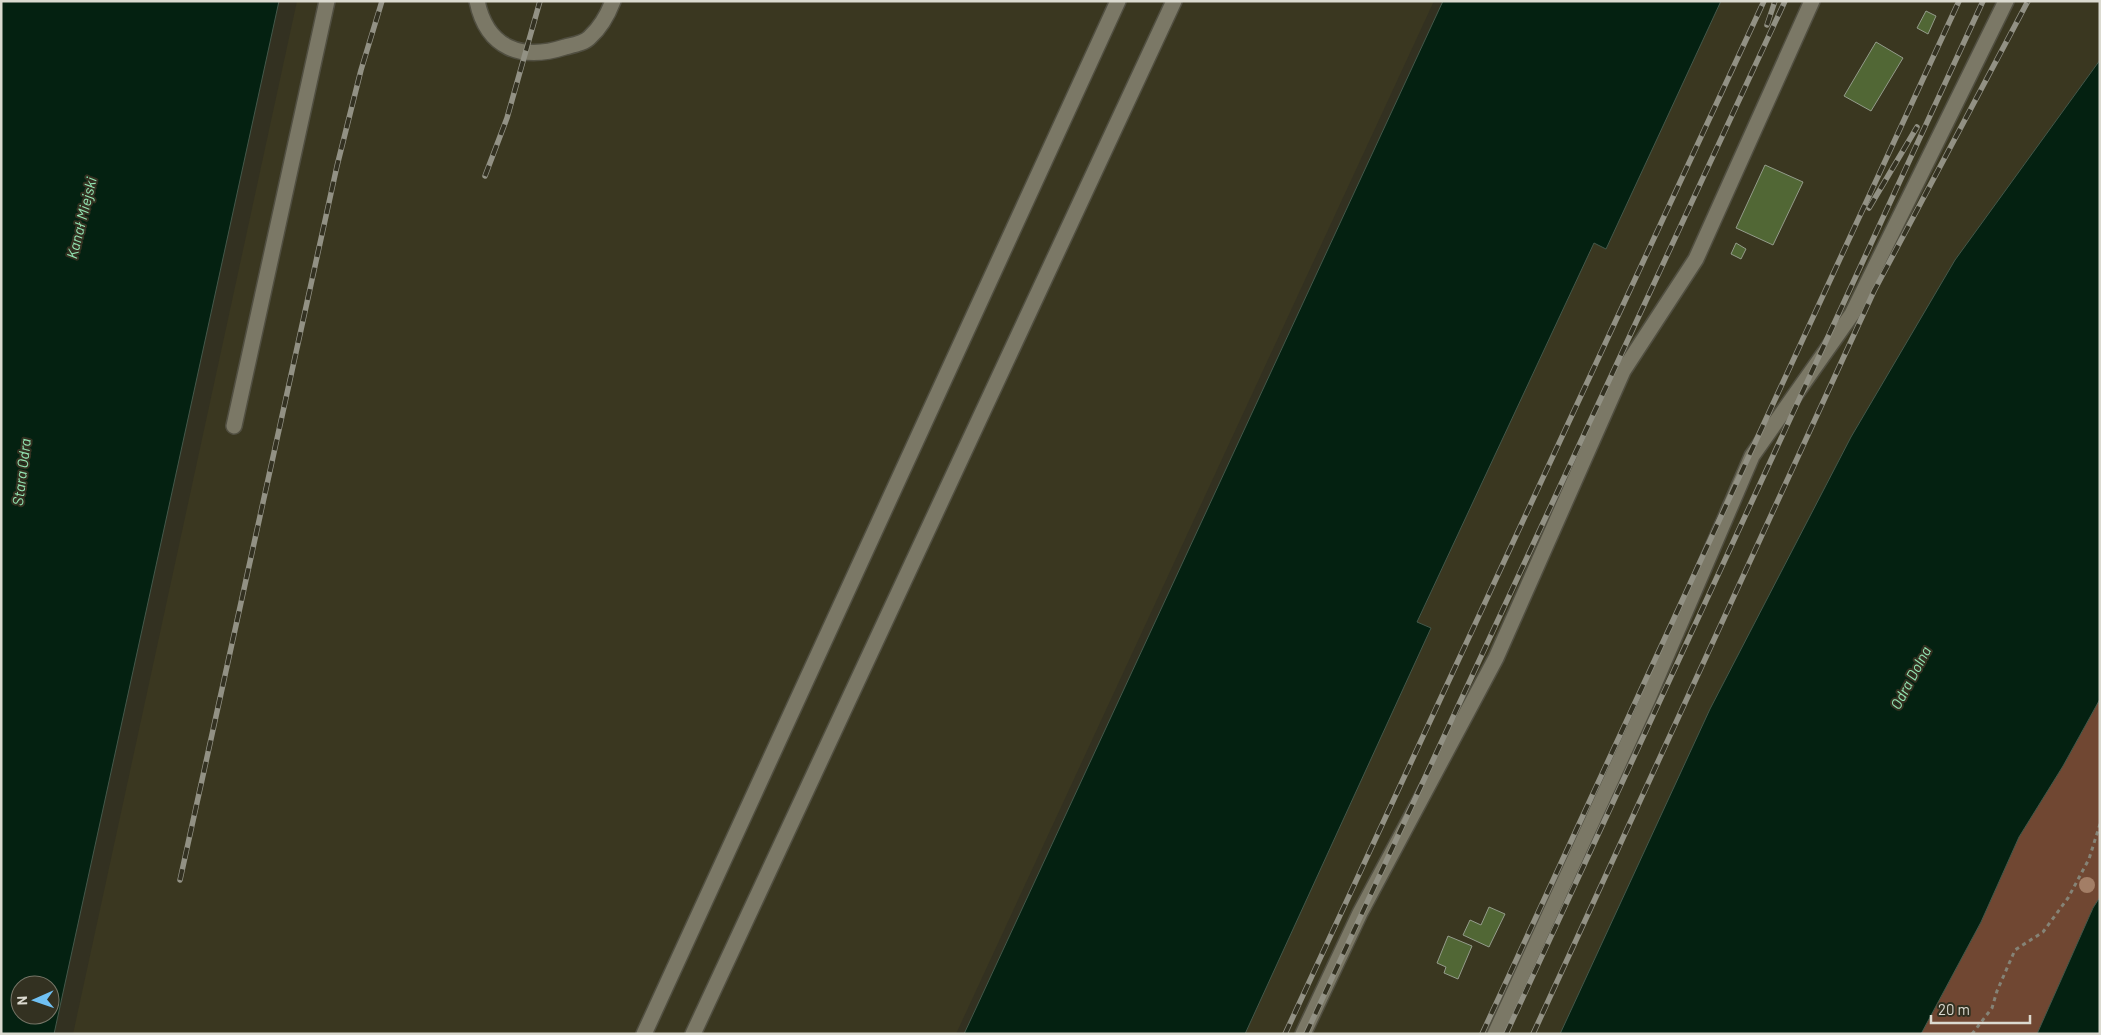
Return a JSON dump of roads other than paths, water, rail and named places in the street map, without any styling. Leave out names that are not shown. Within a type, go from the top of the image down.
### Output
[{"type":"lane","points":[[234,426],[327,1]]},
{"type":"lane","points":[[477,1],[490,32],[502,44],[526,54],[544,54],[589,39],[609,12],[613,1]]},
{"type":"lane","points":[[644,1034],[1118,1]]},
{"type":"lane","points":[[693,1034],[1174,1]]},
{"type":"lane","points":[[1303,1034],[1360,913],[1496,658],[1623,371],[1696,259],[1812,1]]},
{"type":"lane","points":[[1495,1034],[1646,701],[1752,456],[1852,314],[2006,1]]},
{"type":"water","points":[[1,1],[279,1],[60,1006],[60,975],[10,975],[10,1025],[56,1025],[54,1034],[1,1034]]},
{"type":"water","points":[[1443,1],[1721,1],[1606,249],[1594,243],[1417,622],[1431,628],[1245,1034],[964,1034]]},
{"type":"water","name":"Odra Dolna","points":[[2100,60],[2100,699],[2063,766],[2019,837],[1981,922],[1921,1034],[1560,1034],[1710,709],[1851,437],[1955,260]]},
{"type":"water","points":[[2100,897],[2100,1034],[2037,1034],[2093,908]]},
{"type":"railway","points":[[180,880],[337,166],[361,70],[382,1]]},
{"type":"railway","points":[[485,176],[507,118],[540,1]]},
{"type":"railway","points":[[1285,1034],[1764,1]]},
{"type":"railway","points":[[1767,25],[1775,1]]},
{"type":"railway","points":[[1306,1034],[1785,1]]},
{"type":"railway","points":[[1482,1034],[1959,1]]},
{"type":"railway","points":[[1506,1034],[1983,1]]},
{"type":"railway","points":[[1533,1034],[1874,291],[2028,1]]},
{"type":"railway","points":[[1869,208],[1917,127]]},
{"type":"water label","name":"Kanał Miejski","points":[[82,218]]},
{"type":"water label","name":"Stara Odra","points":[[22,472]]}]
